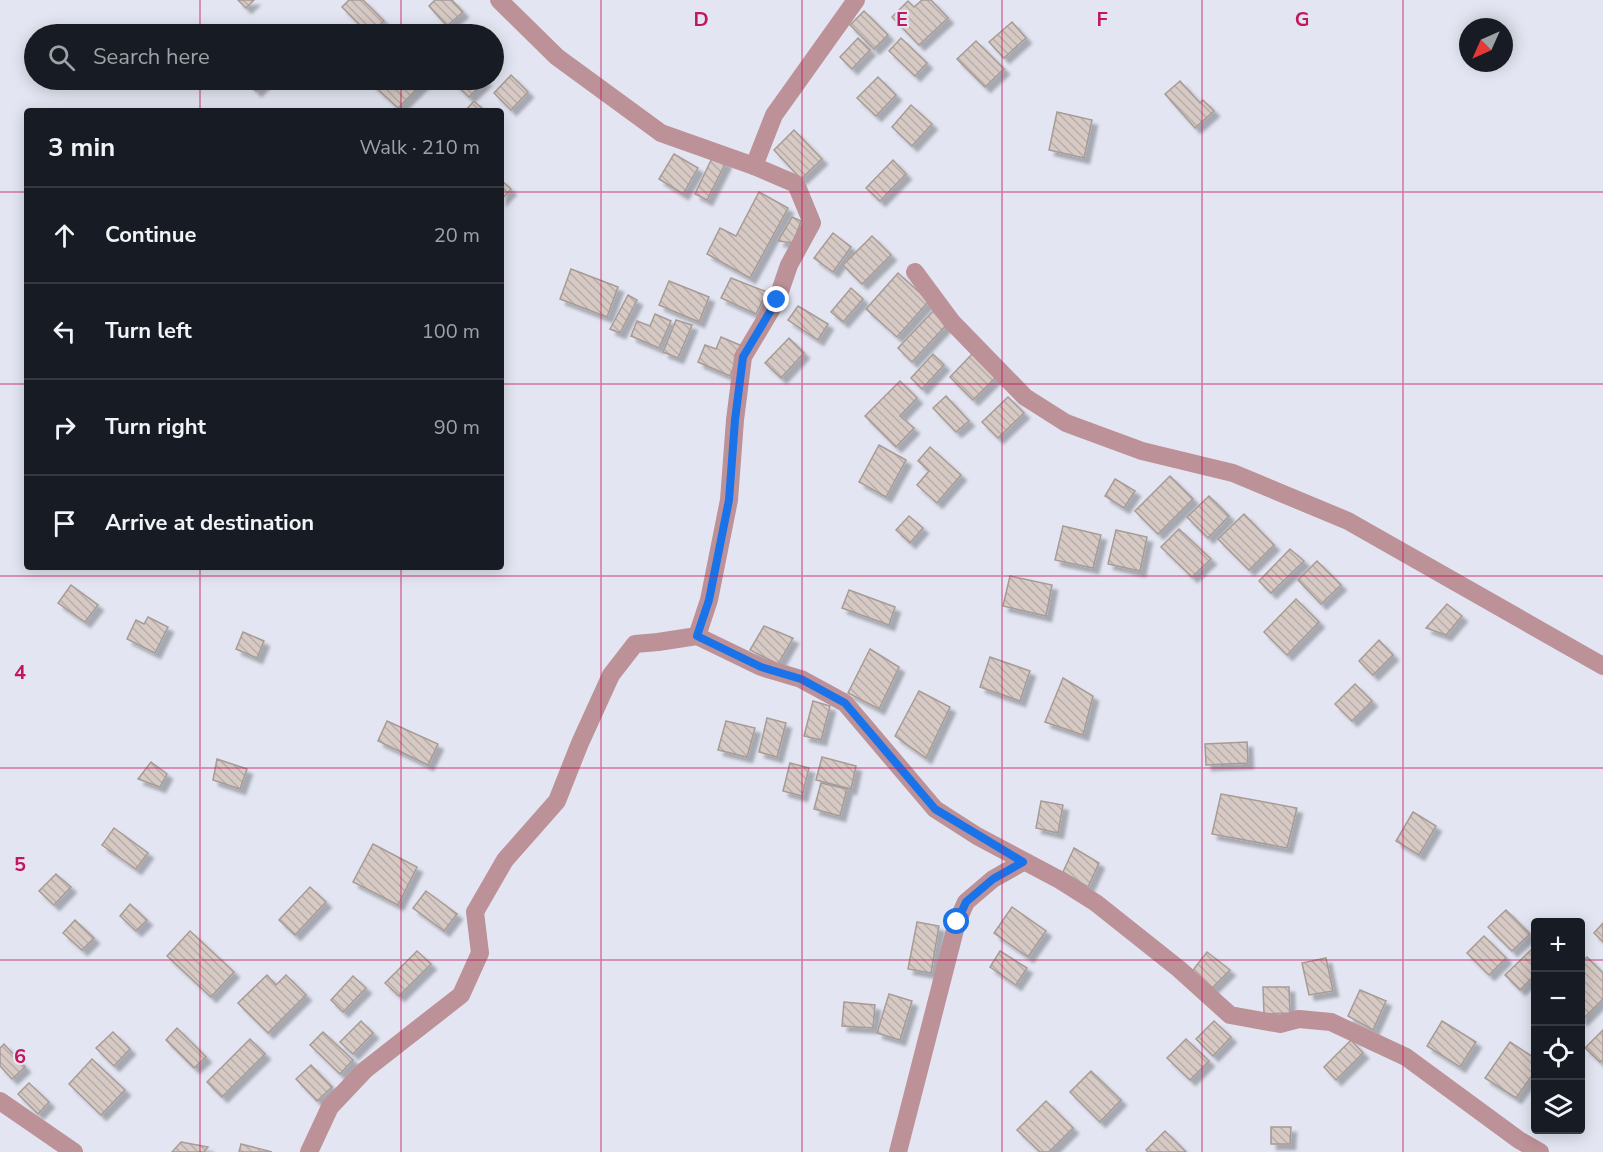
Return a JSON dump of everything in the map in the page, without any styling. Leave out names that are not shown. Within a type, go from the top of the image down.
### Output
[{"type":"street","points":[[499,0],[557,57],[661,133],[754,166],[796,184],[812,224],[789,265],[777,300],[743,357],[735,420],[729,500],[709,600],[697,636]]},
{"type":"street","points":[[754,166],[774,115],[856,0]]},
{"type":"street","points":[[915,272],[952,322],[1025,397],[1066,423],[1142,451],[1233,473],[1348,521],[1603,666]]},
{"type":"street","points":[[309,1152],[330,1107],[353,1082],[365,1070],[461,995],[480,953],[476,912],[505,860],[557,801],[611,675],[635,644],[697,636],[761,667],[801,679],[845,703],[935,809],[1096,903],[1179,969],[1230,1015],[1280,1024],[1299,1019],[1331,1022],[1406,1057],[1519,1140],[1540,1152]]},
{"type":"street","points":[[898,1152],[957,922],[966,902],[993,879],[1023,862]]},
{"type":"street","points":[[0,1101],[74,1152]]},
{"type":"building","points":[[238,0],[254,0],[246,8]]},
{"type":"building","points":[[349,0],[363,0],[384,21],[381,24],[359,24],[342,7]]},
{"type":"building","points":[[435,0],[452,0],[463,12],[449,24],[445,24],[429,6]]},
{"type":"building","points":[[922,0],[931,0],[948,18],[919,45],[892,17],[908,1],[914,7]]},
{"type":"building","points":[[864,11],[888,35],[874,49],[850,25]]},
{"type":"building","points":[[1012,22],[1026,38],[1004,58],[989,42]]},
{"type":"building","points":[[858,38],[870,50],[852,69],[840,57]]},
{"type":"building","points":[[901,38],[927,63],[915,76],[889,51]]},
{"type":"building","points":[[976,41],[1004,69],[985,87],[957,59]]},
{"type":"building","points":[[511,75],[528,92],[511,110],[494,93],[497,90],[504,90],[504,82]]},
{"type":"building","points":[[878,77],[896,95],[876,116],[857,98]]},
{"type":"building","points":[[1180,81],[1200,103],[1203,100],[1214,111],[1195,128],[1165,94]]},
{"type":"building","points":[[379,90],[416,90],[398,108]]},
{"type":"building","points":[[462,90],[476,90],[469,97]]},
{"type":"building","points":[[474,101],[482,108],[468,108]]},
{"type":"building","points":[[911,105],[932,124],[912,146],[892,127]]},
{"type":"building","points":[[1057,112],[1092,120],[1084,158],[1049,150]]},
{"type":"building","points":[[794,130],[822,159],[801,179],[774,150]]},
{"type":"building","points":[[674,154],[698,168],[683,194],[659,179]]},
{"type":"building","points":[[713,156],[726,162],[707,200],[695,194]]},
{"type":"building","points":[[893,160],[906,174],[880,201],[866,188]]},
{"type":"building","points":[[504,183],[511,189],[504,197]]},
{"type":"building","points":[[759,192],[788,208],[750,278],[707,254],[720,228],[736,236]]},
{"type":"building","points":[[792,217],[801,221],[793,243],[778,241]]},
{"type":"building","points":[[833,233],[851,247],[833,272],[814,258]]},
{"type":"building","points":[[872,236],[891,255],[862,284],[843,265]]},
{"type":"building","points":[[571,269],[618,287],[607,317],[560,299]]},
{"type":"building","points":[[898,273],[929,301],[897,337],[866,309]]},
{"type":"building","points":[[731,278],[767,292],[756,314],[721,298]]},
{"type":"building","points":[[669,281],[709,297],[699,322],[659,305]]},
{"type":"building","points":[[851,288],[863,299],[843,322],[831,312]]},
{"type":"building","points":[[628,295],[637,300],[620,333],[610,329]]},
{"type":"building","points":[[798,306],[828,324],[818,340],[788,320]]},
{"type":"building","points":[[935,309],[949,322],[912,362],[898,348]]},
{"type":"building","points":[[655,314],[671,321],[659,348],[631,336],[637,321],[650,326]]},
{"type":"building","points":[[676,320],[692,325],[678,358],[663,352]]},
{"type":"building","points":[[721,337],[742,346],[730,376],[698,362],[705,345],[716,349]]},
{"type":"building","points":[[789,338],[804,353],[781,378],[765,363]]},
{"type":"building","points":[[975,351],[999,374],[973,400],[950,377]]},
{"type":"building","points":[[933,354],[944,365],[922,389],[911,378]]},
{"type":"building","points":[[900,381],[917,398],[900,416],[914,428],[896,447],[865,416]]},
{"type":"building","points":[[946,396],[969,421],[956,432],[933,408]]},
{"type":"building","points":[[1008,397],[1024,413],[998,438],[982,422]]},
{"type":"building","points":[[879,445],[906,460],[886,497],[859,482]]},
{"type":"building","points":[[930,447],[961,475],[937,503],[917,485],[929,471],[918,461]]},
{"type":"building","points":[[1170,476],[1193,499],[1158,534],[1135,511]]},
{"type":"building","points":[[1115,479],[1135,491],[1124,508],[1105,496]]},
{"type":"building","points":[[1209,496],[1229,516],[1208,538],[1187,517]]},
{"type":"building","points":[[1244,514],[1274,545],[1249,570],[1218,539]]},
{"type":"building","points":[[909,516],[923,528],[910,543],[896,530]]},
{"type":"building","points":[[1063,526],[1101,535],[1093,568],[1055,560]]},
{"type":"building","points":[[1179,529],[1211,559],[1192,577],[1161,547]]},
{"type":"building","points":[[1116,530],[1147,537],[1140,571],[1108,564]]},
{"type":"building","points":[[1290,549],[1304,561],[1271,593],[1259,581]]},
{"type":"building","points":[[1317,561],[1341,585],[1321,604],[1298,580]]},
{"type":"building","points":[[1010,576],[1052,585],[1046,616],[1003,606]]},
{"type":"building","points":[[71,585],[98,605],[85,622],[58,603]]},
{"type":"building","points":[[849,590],[895,607],[889,625],[842,608]]},
{"type":"building","points":[[1296,599],[1319,622],[1287,655],[1264,632]]},
{"type":"building","points":[[1447,604],[1462,616],[1446,635],[1426,628]]},
{"type":"building","points":[[148,617],[168,627],[155,653],[127,639],[136,620],[144,624]]},
{"type":"building","points":[[764,626],[793,638],[778,664],[750,650]]},
{"type":"building","points":[[243,632],[264,641],[257,658],[236,649]]},
{"type":"building","points":[[1379,640],[1393,655],[1373,675],[1359,661]]},
{"type":"building","points":[[870,649],[899,667],[879,709],[848,693]]},
{"type":"building","points":[[990,657],[1030,671],[1020,701],[980,687]]},
{"type":"building","points":[[1063,678],[1093,696],[1083,735],[1045,722]]},
{"type":"building","points":[[1355,684],[1372,701],[1352,721],[1335,704]]},
{"type":"building","points":[[919,691],[950,707],[926,758],[895,736]]},
{"type":"building","points":[[813,701],[830,706],[821,740],[804,736]]},
{"type":"building","points":[[767,718],[786,723],[777,757],[759,752]]},
{"type":"building","points":[[387,721],[438,744],[428,765],[378,741]]},
{"type":"building","points":[[726,721],[755,728],[747,757],[718,750]]},
{"type":"building","points":[[1247,742],[1248,763],[1206,765],[1205,744]]},
{"type":"building","points":[[822,757],[856,766],[851,789],[816,780]]},
{"type":"building","points":[[217,759],[247,769],[240,789],[213,780]]},
{"type":"building","points":[[151,762],[167,774],[160,787],[138,779]]},
{"type":"building","points":[[790,763],[809,768],[802,796],[783,791]]},
{"type":"building","points":[[821,783],[847,789],[840,816],[814,809]]},
{"type":"building","points":[[1221,794],[1297,808],[1287,848],[1212,834]]},
{"type":"building","points":[[1041,801],[1063,805],[1058,833],[1036,828]]},
{"type":"building","points":[[1413,812],[1436,826],[1419,855],[1396,841]]},
{"type":"building","points":[[114,828],[148,853],[136,869],[102,845]]},
{"type":"building","points":[[373,844],[417,867],[398,905],[353,882]]},
{"type":"building","points":[[1074,848],[1099,863],[1088,887],[1063,872]]},
{"type":"building","points":[[56,874],[71,887],[54,905],[39,891]]},
{"type":"building","points":[[310,887],[326,902],[295,935],[279,920]]},
{"type":"building","points":[[426,891],[457,914],[444,931],[413,908]]},
{"type":"building","points":[[130,904],[147,920],[136,931],[120,916]]},
{"type":"building","points":[[1012,907],[1046,931],[1028,957],[994,933]]},
{"type":"building","points":[[1506,910],[1530,934],[1512,951],[1488,927]]},
{"type":"building","points":[[75,920],[94,938],[82,950],[63,933]]},
{"type":"building","points":[[917,922],[939,926],[931,973],[908,969]]},
{"type":"building","points":[[1603,923],[1603,942],[1594,933]]},
{"type":"building","points":[[190,931],[234,972],[211,997],[167,956]]},
{"type":"building","points":[[1484,936],[1506,958],[1489,975],[1467,953]]},
{"type":"building","points":[[1531,950],[1531,979],[1520,990],[1505,975]]},
{"type":"building","points":[[417,951],[431,964],[399,996],[385,983]]},
{"type":"building","points":[[1000,951],[1027,968],[1016,985],[990,967]]},
{"type":"building","points":[[1207,952],[1230,970],[1209,991],[1190,974]]},
{"type":"building","points":[[1587,957],[1603,973],[1603,999],[1585,1017],[1585,972]]},
{"type":"building","points":[[1326,958],[1333,991],[1309,995],[1302,963]]},
{"type":"building","points":[[267,975],[276,985],[286,975],[306,995],[268,1033],[238,1003]]},
{"type":"building","points":[[353,976],[366,988],[343,1012],[331,1000]]},
{"type":"building","points":[[1263,987],[1289,987],[1290,1013],[1264,1014]]},
{"type":"building","points":[[1360,990],[1386,1001],[1373,1030],[1348,1016]]},
{"type":"building","points":[[889,994],[912,1001],[900,1040],[877,1033]]},
{"type":"building","points":[[844,1002],[875,1005],[873,1028],[842,1026]]},
{"type":"building","points":[[361,1021],[373,1033],[353,1054],[340,1042]]},
{"type":"building","points":[[1214,1021],[1231,1037],[1213,1056],[1196,1039]]},
{"type":"building","points":[[1442,1021],[1476,1042],[1460,1067],[1427,1046]]},
{"type":"building","points":[[177,1028],[206,1057],[194,1068],[166,1040]]},
{"type":"building","points":[[1603,1030],[1603,1060],[1600,1062],[1585,1048]]},
{"type":"building","points":[[113,1032],[130,1049],[114,1066],[96,1048]]},
{"type":"building","points":[[323,1032],[353,1060],[340,1074],[310,1045]]},
{"type":"building","points":[[250,1039],[265,1054],[222,1097],[207,1082]]},
{"type":"building","points":[[1186,1039],[1209,1061],[1190,1080],[1167,1058]]},
{"type":"building","points":[[1351,1040],[1363,1053],[1336,1080],[1324,1067]]},
{"type":"building","points":[[1510,1042],[1531,1056],[1531,1077],[1516,1098],[1485,1078]]},
{"type":"building","points":[[4,1044],[25,1067],[12,1079],[0,1066],[0,1048]]},
{"type":"building","points":[[92,1059],[125,1090],[101,1115],[69,1084]]},
{"type":"building","points":[[311,1065],[332,1087],[317,1101],[296,1079]]},
{"type":"building","points":[[1091,1071],[1121,1100],[1100,1122],[1070,1092]]},
{"type":"building","points":[[29,1083],[49,1102],[38,1114],[18,1094]]},
{"type":"building","points":[[1046,1101],[1073,1128],[1049,1152],[1040,1152],[1017,1130]]},
{"type":"building","points":[[1271,1127],[1291,1127],[1290,1144],[1271,1144]]},
{"type":"building","points":[[1165,1131],[1186,1152],[1148,1152],[1146,1150]]},
{"type":"building","points":[[181,1142],[208,1147],[204,1152],[172,1152]]},
{"type":"building","points":[[241,1144],[272,1152],[239,1152]]},
{"type":"route","points":[[777,300],[743,357],[735,420],[729,500],[709,600],[697,636],[761,667],[801,679],[845,703],[935,809],[1023,862],[993,879],[966,902],[957,922]]}]
